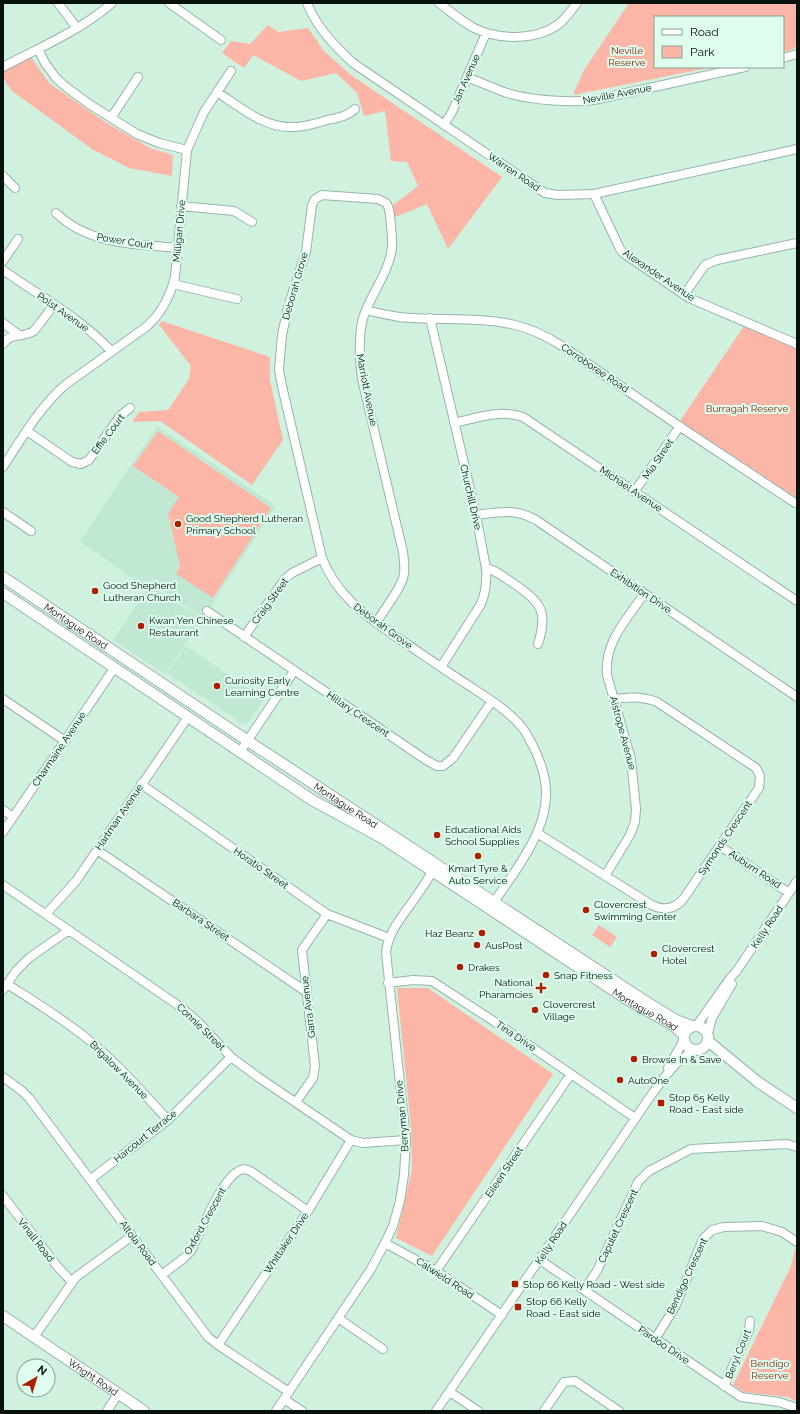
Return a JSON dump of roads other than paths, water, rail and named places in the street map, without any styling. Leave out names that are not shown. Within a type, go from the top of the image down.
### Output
[{"type":"main road","name":"Montague Road","points":[[3,577],[248,741],[364,816],[435,869]]},
{"type":"main road","name":"Montague Road","points":[[3,592],[312,800],[435,869],[657,1009],[680,1022],[695,1026]]},
{"type":"main road","points":[[115,667],[122,656]]},
{"type":"main road","name":"Montague Road","points":[[492,906],[628,1000],[673,1025],[684,1038]]},
{"type":"main road","points":[[758,1082],[715,1056],[687,1046],[684,1038],[688,1029],[695,1026],[705,1029],[708,1037],[724,1055],[758,1082],[797,1108]]},
{"type":"main road","points":[[698,1050],[706,1046],[708,1037]]},
{"type":"main road","name":"Wright Road","points":[[3,1316],[144,1411]]},
{"type":"street","points":[[58,3],[77,28]]},
{"type":"street","points":[[3,67],[77,28],[96,16],[112,3]]},
{"type":"street","points":[[169,3],[221,40]]},
{"type":"street","name":"Warren Road","points":[[307,3],[320,28],[336,48],[353,63],[545,193],[594,194],[797,149]]},
{"type":"street","points":[[439,3],[470,26],[486,33],[500,36],[514,36],[543,32],[562,21],[577,3]]},
{"type":"street","name":"Jan Avenue","points":[[444,124],[450,115],[486,33]]},
{"type":"street","points":[[38,48],[49,69],[63,85],[111,118],[145,138],[187,150]]},
{"type":"street","points":[[784,58],[797,54]]},
{"type":"street","name":"Neville Avenue","points":[[467,77],[513,94],[582,102],[740,68]]},
{"type":"street","name":"Milligan Drive","points":[[3,467],[44,406],[59,390],[142,330],[154,320],[165,304],[173,284],[178,248],[187,150],[200,118],[231,71]]},
{"type":"street","points":[[111,118],[138,77]]},
{"type":"street","points":[[217,92],[262,121],[282,127],[307,125],[348,115],[355,110]]},
{"type":"street","points":[[3,176],[15,188]]},
{"type":"street","name":"Alexander Avenue","points":[[594,194],[621,250],[684,295],[797,344]]},
{"type":"street","name":"Marriott Avenue","points":[[315,199],[319,196],[328,195],[378,199],[388,205],[392,240],[391,254],[386,270],[366,310],[359,342],[361,370],[403,552],[405,567],[401,583],[376,623]]},
{"type":"street","name":"Deborah Grove","points":[[315,199],[312,205],[308,242],[304,261],[288,307],[282,335],[279,370],[322,558],[330,576],[344,595],[353,604],[376,623],[492,701],[520,725],[532,744],[543,769],[546,786],[546,799],[542,820],[537,833],[518,866],[492,906]]},
{"type":"street","points":[[181,206],[234,211],[252,222]]},
{"type":"street","name":"Power Court","points":[[56,213],[72,227],[96,237],[120,242],[178,248]]},
{"type":"street","points":[[3,261],[18,239]]},
{"type":"street","points":[[684,295],[704,267],[709,263],[797,243]]},
{"type":"street","name":"Polst Avenue","points":[[3,270],[90,330],[111,352]]},
{"type":"street","points":[[173,284],[237,299]]},
{"type":"street","points":[[3,344],[10,337],[34,331],[54,305]]},
{"type":"street","name":"Corroboree Road","points":[[366,310],[400,317],[484,321],[508,324],[534,332],[562,346],[795,503]]},
{"type":"street","name":"Churchill Drive","points":[[430,318],[476,515],[486,568],[486,584],[481,604],[441,667]]},
{"type":"street","points":[[3,323],[19,335]]},
{"type":"street","name":"Effie Court","points":[[27,430],[72,462],[81,464],[89,460],[120,416],[130,408]]},
{"type":"street","name":"Michael Avenue","points":[[454,423],[497,414],[511,414],[523,417],[797,601]]},
{"type":"street","name":"Mia Street","points":[[635,491],[680,426]]},
{"type":"street","name":"Exhibition Drive","points":[[476,515],[510,511],[530,517],[797,697]]},
{"type":"street","points":[[3,512],[31,531]]},
{"type":"street","name":"Craig Street","points":[[244,637],[285,579],[296,571],[322,558]]},
{"type":"street","points":[[486,568],[500,575],[536,600],[541,610],[543,626],[538,644]]},
{"type":"street","name":"Aistrope Avenue","points":[[605,876],[630,835],[636,814],[633,770],[607,667],[609,648],[644,594]]},
{"type":"street","name":"Hillary Crescent","points":[[207,611],[426,760],[440,766],[446,765],[453,758],[492,701]]},
{"type":"street","name":"Charmaine Avenue","points":[[3,832],[115,667]]},
{"type":"street","points":[[240,752],[294,671]]},
{"type":"street","name":"Symonds Crescent","points":[[537,833],[639,898],[656,907],[671,908],[679,904],[759,788],[761,780],[759,772],[756,768],[657,702],[635,697],[614,699]]},
{"type":"street","points":[[3,699],[65,741]]},
{"type":"street","name":"Hartman Avenue","points":[[46,914],[70,888],[188,717]]},
{"type":"street","name":"Horatio Street","points":[[141,784],[327,914],[389,938]]},
{"type":"street","points":[[3,810],[13,816]]},
{"type":"street","name":"Auburn Road","points":[[720,846],[789,893]]},
{"type":"street","name":"Barbara Street","points":[[97,850],[305,991]]},
{"type":"street","name":"Berryman Drive","points":[[276,1411],[371,1269],[386,1243],[400,1201],[405,1163],[406,1140],[386,957],[389,938],[395,925],[416,898],[435,869]]},
{"type":"street","name":"Kelly Road","points":[[695,1026],[730,977],[736,972],[797,881]]},
{"type":"street","name":"Connie Street","points":[[3,885],[182,1008],[197,1021],[232,1057],[258,1077],[351,1140],[363,1143],[406,1140]]},
{"type":"street","name":"Garra Avenue","points":[[296,1102],[313,1078],[315,1070],[305,991],[302,950],[327,914]]},
{"type":"street","points":[[5,987],[16,971],[29,958],[69,930]]},
{"type":"street","name":"Kelly Road","points":[[708,1037],[712,1018],[734,980],[736,972]]},
{"type":"street","name":"Tina Drive","points":[[388,983],[421,979],[432,981],[635,1118]]},
{"type":"street","name":"Brigalow Avenue","points":[[5,987],[95,1045],[134,1083],[168,1120]]},
{"type":"street","name":"Kelly Road","points":[[666,1075],[668,1068],[684,1038]]},
{"type":"street","name":"Kelly Road","points":[[436,1411],[502,1316],[635,1118],[666,1075],[683,1057],[698,1050]]},
{"type":"street","name":"Harcourt Terrace","points":[[91,1180],[168,1120],[232,1057]]},
{"type":"street","name":"Eileen Street","points":[[436,1271],[571,1074]]},
{"type":"street","name":"Altola Road","points":[[3,1077],[25,1094],[203,1331],[218,1345],[287,1396],[302,1411]]},
{"type":"street","name":"Whittaker Drive","points":[[218,1345],[308,1211],[351,1140]]},
{"type":"street","name":"Capulet Crescent","points":[[584,1290],[597,1271],[638,1182],[649,1171],[691,1150],[787,1144],[797,1147]]},
{"type":"street","name":"Oxford Crescent","points":[[162,1275],[184,1258],[191,1250],[220,1193],[233,1174],[241,1169],[252,1172],[308,1211]]},
{"type":"street","name":"Vinall Road","points":[[3,1196],[53,1262],[72,1282]]},
{"type":"street","name":"Bendigo Crescent","points":[[655,1339],[675,1307],[703,1239],[712,1230],[724,1226],[762,1226],[782,1232],[797,1242]]},
{"type":"street","points":[[34,1337],[72,1282],[88,1267],[132,1236]]},
{"type":"street","name":"Calwield Road","points":[[386,1243],[436,1271],[502,1316]]},
{"type":"street","name":"Pardoo Drive","points":[[540,1260],[741,1397],[779,1402],[797,1408]]},
{"type":"street","points":[[338,1318],[382,1349]]},
{"type":"street","name":"Beryl Court","points":[[724,1386],[749,1330],[750,1321]]},
{"type":"street","points":[[544,1411],[564,1382],[575,1381],[619,1411]]},
{"type":"street","points":[[450,1392],[478,1411]]},
{"type":"street","points":[[107,1411],[118,1394]]},
{"type":"place","name":"Good Shepherd Lutheran Primary School","points":[[178,524]]},
{"type":"place","name":"Good Shepherd Lutheran Church","points":[[95,591]]},
{"type":"place","name":"Kwan Yen Chinese Restaurant","points":[[141,626]]},
{"type":"place","name":"Curiosity Early Learning Centre","points":[[217,686]]},
{"type":"place","name":"Educational Aids School Supplies","points":[[437,835]]},
{"type":"place","name":"Kmart Tyre & Auto Service","points":[[478,856]]},
{"type":"place","name":"Clovercrest Swimming Center","points":[[586,910]]},
{"type":"place","name":"Haz Beanz","points":[[482,933]]},
{"type":"place","name":"AusPost","points":[[477,945]]},
{"type":"place","name":"Clovercrest Hotel","points":[[654,954]]},
{"type":"place","name":"Drakes","points":[[460,967]]},
{"type":"place","name":"Snap Fitness","points":[[546,975]]},
{"type":"place","name":"National Pharamcies","points":[[541,988]]},
{"type":"place","name":"Clovercrest Village","points":[[535,1010]]},
{"type":"place","name":"Browse In & Save","points":[[634,1059]]},
{"type":"place","name":"AutoOne","points":[[620,1080]]},
{"type":"place","name":"Stop 65 Kelly Road - East side","points":[[661,1103]]},
{"type":"place","name":"Stop 66 Kelly Road - West side","points":[[515,1284]]},
{"type":"place","name":"Stop 66 Kelly Road - East side","points":[[518,1307]]},
{"type":"park label","name":"Neville Reserve","points":[[627,56]]},
{"type":"park label","name":"Burragah Reserve","points":[[747,408]]},
{"type":"park label","name":"Bendigo Reserve","points":[[770,1368]]}]
